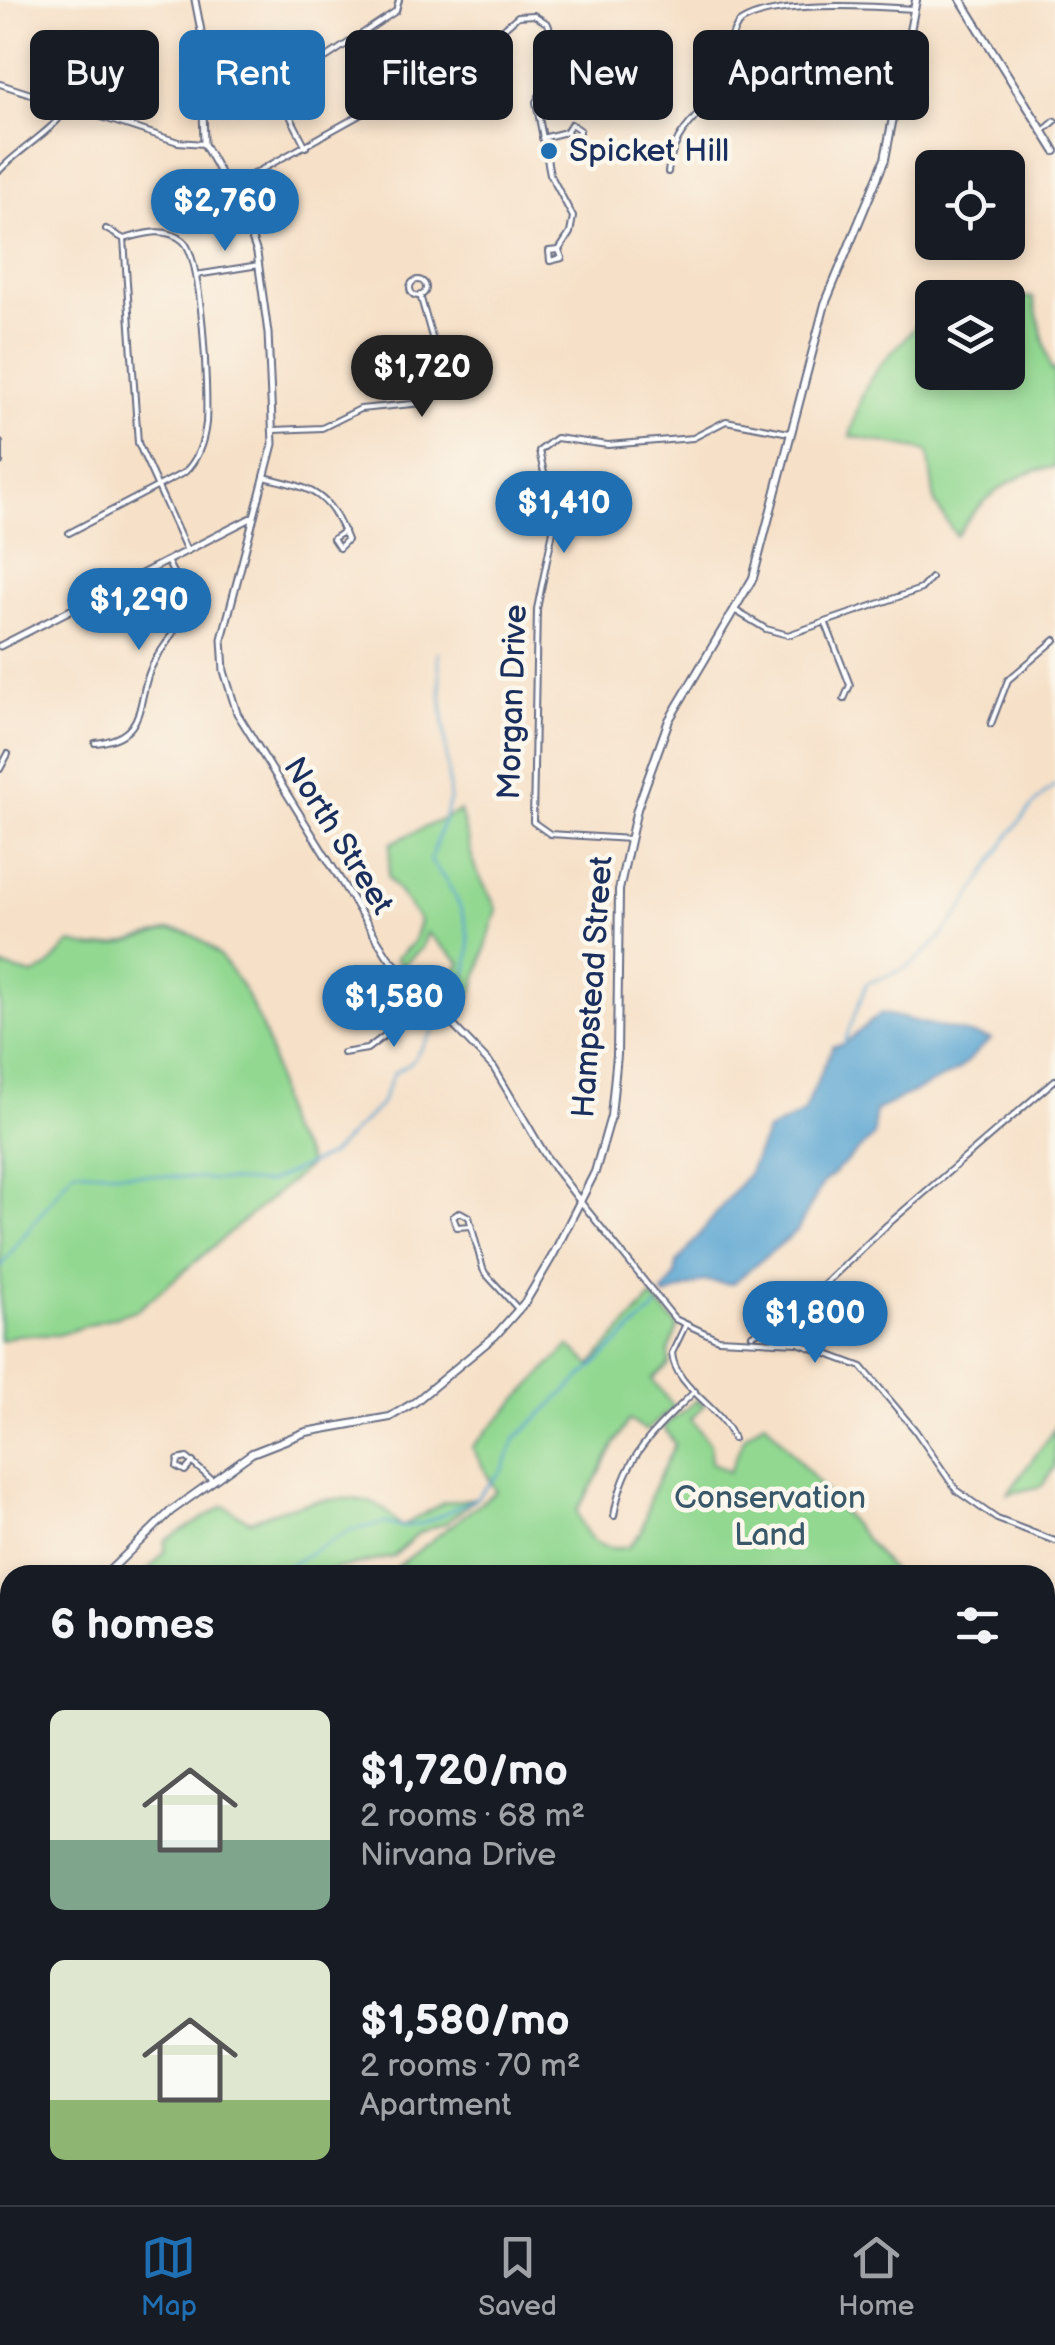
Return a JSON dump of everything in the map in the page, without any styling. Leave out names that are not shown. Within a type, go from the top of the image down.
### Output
[{"type":"main road","name":"Hampstead Street","points":[[115,1565],[146,1533],[212,1480],[268,1444],[306,1432],[370,1422],[403,1410],[468,1360],[519,1310],[536,1287],[597,1167],[611,1116],[617,1055],[619,890],[630,839],[669,720],[754,578],[831,288],[885,159],[916,0]]},
{"type":"main road","points":[[962,0],[1055,151]]},
{"type":"street","points":[[110,120],[178,142],[204,144],[202,39],[196,0]]},
{"type":"street","points":[[778,0],[913,13]]},
{"type":"street","points":[[306,147],[281,97],[282,87],[399,2]]},
{"type":"street","points":[[668,172],[676,138],[722,80],[737,26],[763,4]]},
{"type":"street","points":[[228,188],[481,48],[512,20],[529,14],[548,24],[556,48],[554,66],[537,97],[550,174],[573,217],[569,236],[560,250]]},
{"type":"street","points":[[0,84],[30,94]]},
{"type":"street","points":[[0,170],[26,142],[61,120]]},
{"type":"street","points":[[1043,131],[1055,121]]},
{"type":"street","points":[[542,138],[566,132]]},
{"type":"street","name":"North Street","points":[[204,144],[249,227],[259,266],[274,430],[222,638],[222,662],[237,713],[388,957],[494,1068],[547,1158],[664,1308],[685,1326]]},
{"type":"street","points":[[68,533],[157,490],[192,465],[205,426],[196,276],[190,250],[175,236],[149,232],[124,239],[106,229]]},
{"type":"street","points":[[124,239],[138,443],[187,551]]},
{"type":"street","points":[[196,276],[259,266]]},
{"type":"street","points":[[274,430],[322,428],[360,408],[423,402],[436,395],[443,376],[420,295]]},
{"type":"street","name":"Morgan Drive","points":[[630,839],[550,834],[533,822],[537,609],[555,521],[540,450],[556,438],[608,446],[696,438],[726,421],[792,433]]},
{"type":"street","points":[[0,444],[0,462]]},
{"type":"street","points":[[264,477],[318,493],[332,506],[344,531]]},
{"type":"street","points":[[1,643],[253,517]]},
{"type":"street","points":[[95,743],[122,734],[137,720],[152,665],[180,621],[182,597],[168,561]]},
{"type":"street","points":[[736,612],[766,630],[788,635],[921,589],[931,578]]},
{"type":"street","points":[[826,624],[850,685],[844,699]]},
{"type":"street","points":[[992,724],[1008,680],[1055,640]]},
{"type":"street","points":[[0,770],[8,754]]},
{"type":"street","points":[[343,1053],[367,1050],[430,1000]]},
{"type":"street","points":[[748,1337],[808,1301],[886,1224],[1055,1080]]},
{"type":"street","points":[[471,1226],[485,1273],[519,1310]]},
{"type":"street","points":[[733,1439],[728,1425],[673,1361],[675,1344],[685,1326],[718,1339],[748,1337],[798,1343],[862,1367],[915,1430],[957,1491],[997,1520],[1055,1541]]},
{"type":"street","points":[[614,1516],[617,1498],[650,1432],[695,1391]]},
{"type":"street","points":[[193,1462],[212,1480]]},
{"type":"green space","points":[[1025,297],[1033,298],[1051,370],[1055,370],[1055,467],[1025,475],[998,490],[956,536],[935,503],[928,451],[850,436],[869,382],[915,327],[915,390],[1025,390]]},
{"type":"green space","points":[[460,811],[475,868],[497,909],[474,989],[456,1016],[432,994],[461,963],[427,933],[422,948],[402,966],[396,958],[413,943],[420,921],[388,877],[391,843]]},
{"type":"green space","points":[[170,930],[203,942],[243,989],[267,1042],[286,1126],[309,1166],[139,1309],[58,1335],[17,1335],[0,1341],[0,966],[33,975],[47,968],[70,943],[95,948]]},
{"type":"green space","name":"Conservation Land","points":[[652,1297],[678,1327],[669,1351],[669,1365],[652,1379],[674,1407],[646,1431],[629,1420],[577,1510],[594,1541],[608,1548],[628,1547],[642,1531],[651,1494],[675,1444],[663,1427],[697,1400],[704,1405],[691,1419],[710,1444],[711,1462],[729,1472],[745,1436],[765,1421],[887,1565],[400,1565],[496,1491],[472,1447],[569,1346],[591,1365]]},
{"type":"green space","points":[[1055,1428],[1055,1466],[1042,1486],[1008,1494]]},
{"type":"green space","points":[[476,1498],[446,1523],[418,1533],[393,1557],[354,1565],[153,1565],[165,1551],[165,1541],[224,1506],[250,1521],[313,1502],[348,1499],[381,1507],[401,1527],[443,1503]]},
{"type":"water","points":[[881,1013],[991,1039],[957,1071],[875,1111],[874,1136],[823,1183],[797,1231],[732,1284],[704,1281],[665,1296],[677,1263],[749,1172],[767,1131],[803,1113],[833,1046],[844,1044]]},
{"type":"waterway","points":[[438,652],[450,800],[430,861],[455,896],[468,934],[469,953],[459,992],[448,1011]]},
{"type":"waterway","points":[[844,1043],[867,983],[905,968],[932,946],[968,901],[1016,827],[1055,785]]},
{"type":"waterway","points":[[0,1267],[74,1170],[266,1183],[330,1155],[380,1105],[394,1073],[410,1064],[442,1019]]},
{"type":"waterway","points":[[290,1565],[351,1530],[385,1523],[401,1527],[422,1524],[476,1498],[503,1469],[516,1438],[657,1307]]},
{"type":"place","name":"Spicket Hill","points":[[549,151]]}]
